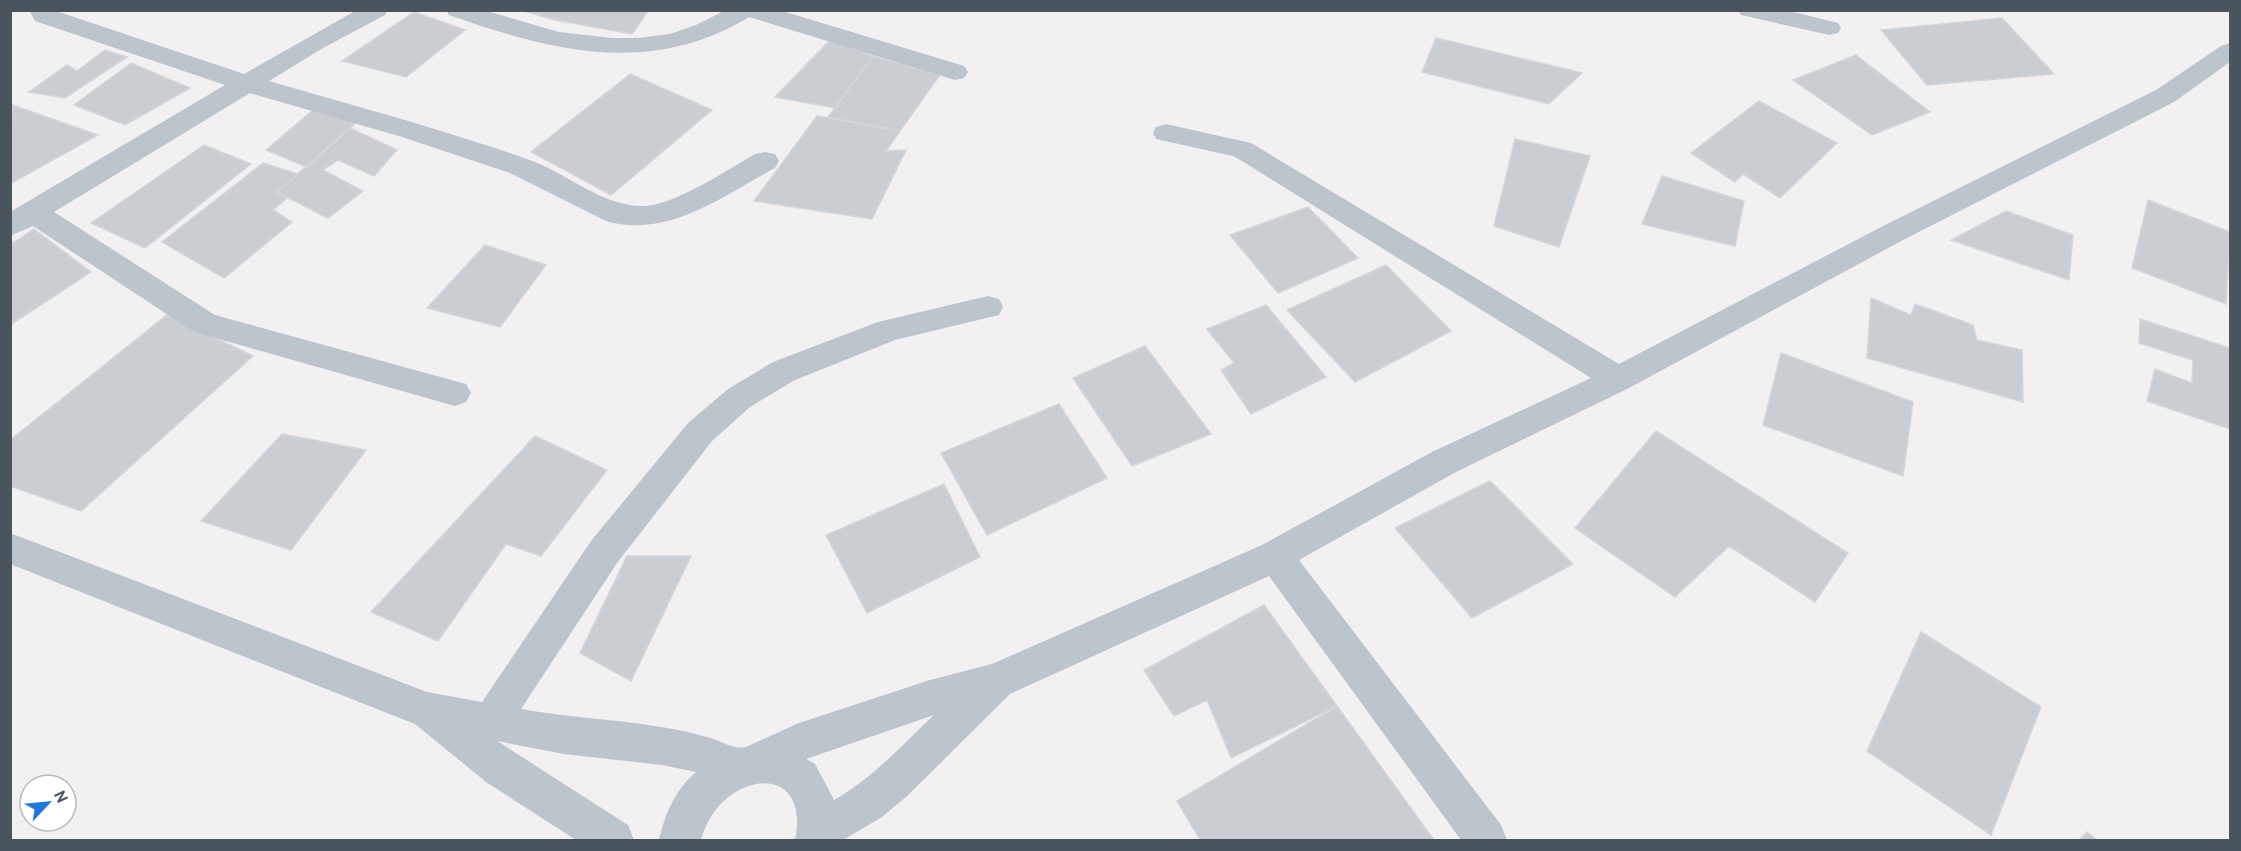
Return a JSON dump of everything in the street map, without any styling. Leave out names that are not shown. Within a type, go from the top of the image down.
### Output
[{"type":"street","points":[[41,10],[44,16],[249,84],[412,131],[520,166],[616,214],[646,216],[677,209],[765,161]]},
{"type":"street","points":[[376,10],[314,43],[22,219],[205,324],[455,393]]},
{"type":"street","points":[[458,10],[543,36],[628,46],[664,43],[695,33],[744,10]]},
{"type":"street","points":[[752,10],[955,72]]},
{"type":"street","points":[[1750,10],[1829,28]]},
{"type":"street","points":[[680,840],[688,810],[701,792],[717,778],[799,742],[930,698],[996,681],[1275,556],[1444,462],[1618,380],[1895,232],[2166,96],[2230,51]]},
{"type":"street","points":[[1166,133],[1241,149],[1252,155],[1618,380]]},
{"type":"street","points":[[491,721],[604,552],[700,432],[739,398],[784,371],[889,330],[988,307]]},
{"type":"street","points":[[10,548],[427,710],[564,735],[662,746],[745,766],[777,765],[796,774],[810,789],[818,809],[817,836]]},
{"type":"street","points":[[1275,556],[1486,840]]},
{"type":"street","points":[[817,836],[868,803],[892,783],[996,681]]},
{"type":"street","points":[[427,710],[500,768],[613,840]]},
{"type":"building","points":[[521,10],[649,10],[632,34],[555,20]]},
{"type":"building","points":[[414,12],[465,30],[406,77],[342,61]]},
{"type":"building","points":[[2002,18],[2054,74],[1927,85],[1881,30]]},
{"type":"building","points":[[1436,38],[1582,73],[1549,104],[1422,72]]},
{"type":"building","points":[[830,40],[873,56],[835,108],[775,97]]},
{"type":"building","points":[[105,50],[127,57],[65,98],[29,92],[67,65],[77,71]]},
{"type":"building","points":[[1856,55],[1930,112],[1872,135],[1793,80]]},
{"type":"building","points":[[873,56],[940,75],[900,131],[828,117]]},
{"type":"building","points":[[131,63],[190,88],[125,125],[74,105]]},
{"type":"building","points":[[630,74],[712,110],[611,195],[531,152]]},
{"type":"building","points":[[1759,101],[1837,143],[1780,198],[1743,174],[1735,182],[1691,153]]},
{"type":"building","points":[[320,104],[363,116],[307,167],[266,150]]},
{"type":"building","points":[[12,105],[98,135],[10,184]]},
{"type":"building","points":[[817,116],[900,131],[886,151],[906,150],[872,219],[754,201]]},
{"type":"building","points":[[350,128],[397,150],[374,176],[338,160],[323,170],[363,191],[328,218],[277,192]]},
{"type":"building","points":[[1515,139],[1590,156],[1559,247],[1494,226]]},
{"type":"building","points":[[204,145],[251,164],[145,248],[91,223]]},
{"type":"building","points":[[263,163],[298,174],[277,192],[287,198],[273,210],[292,222],[224,278],[162,242]]},
{"type":"building","points":[[1662,176],[1744,201],[1735,246],[1642,224]]},
{"type":"building","points":[[2148,200],[2230,232],[2226,304],[2132,268]]},
{"type":"building","points":[[1308,207],[1358,258],[1278,293],[1230,235]]},
{"type":"building","points":[[2006,211],[2073,235],[2069,280],[1951,240]]},
{"type":"building","points":[[34,229],[91,272],[10,325],[10,245]]},
{"type":"building","points":[[485,245],[546,265],[500,327],[427,308]]},
{"type":"building","points":[[1386,265],[1451,331],[1355,382],[1287,310]]},
{"type":"building","points":[[1871,298],[1911,315],[1915,304],[1973,325],[1977,340],[2022,350],[2023,402],[1867,358]]},
{"type":"building","points":[[1266,305],[1326,377],[1251,414],[1221,370],[1234,363],[1207,329]]},
{"type":"building","points":[[167,315],[253,356],[81,511],[10,486],[10,440]]},
{"type":"building","points":[[2140,319],[2230,348],[2230,429],[2147,401],[2155,369],[2192,383],[2193,360],[2139,343]]},
{"type":"building","points":[[1145,346],[1211,434],[1132,466],[1073,378]]},
{"type":"building","points":[[1781,353],[1913,402],[1903,476],[1763,425]]},
{"type":"building","points":[[1059,404],[1107,478],[987,535],[941,453]]},
{"type":"building","points":[[1656,431],[1848,553],[1815,602],[1729,546],[1675,597],[1575,528]]},
{"type":"building","points":[[282,434],[366,450],[291,550],[201,521]]},
{"type":"building","points":[[535,436],[607,470],[541,556],[506,544],[438,641],[371,612]]},
{"type":"building","points":[[1490,481],[1573,564],[1472,618],[1395,528]]},
{"type":"building","points":[[944,484],[980,557],[867,613],[826,535]]},
{"type":"building","points":[[627,556],[691,556],[631,681],[580,653]]},
{"type":"building","points":[[1264,605],[1337,706],[1231,758],[1207,700],[1174,716],[1144,670]]},
{"type":"building","points":[[1921,632],[2041,707],[1991,835],[1867,751]]},
{"type":"building","points":[[1337,706],[1434,840],[1200,840],[1177,801]]},
{"type":"building","points":[[2087,832],[2097,840],[2079,840]]}]
